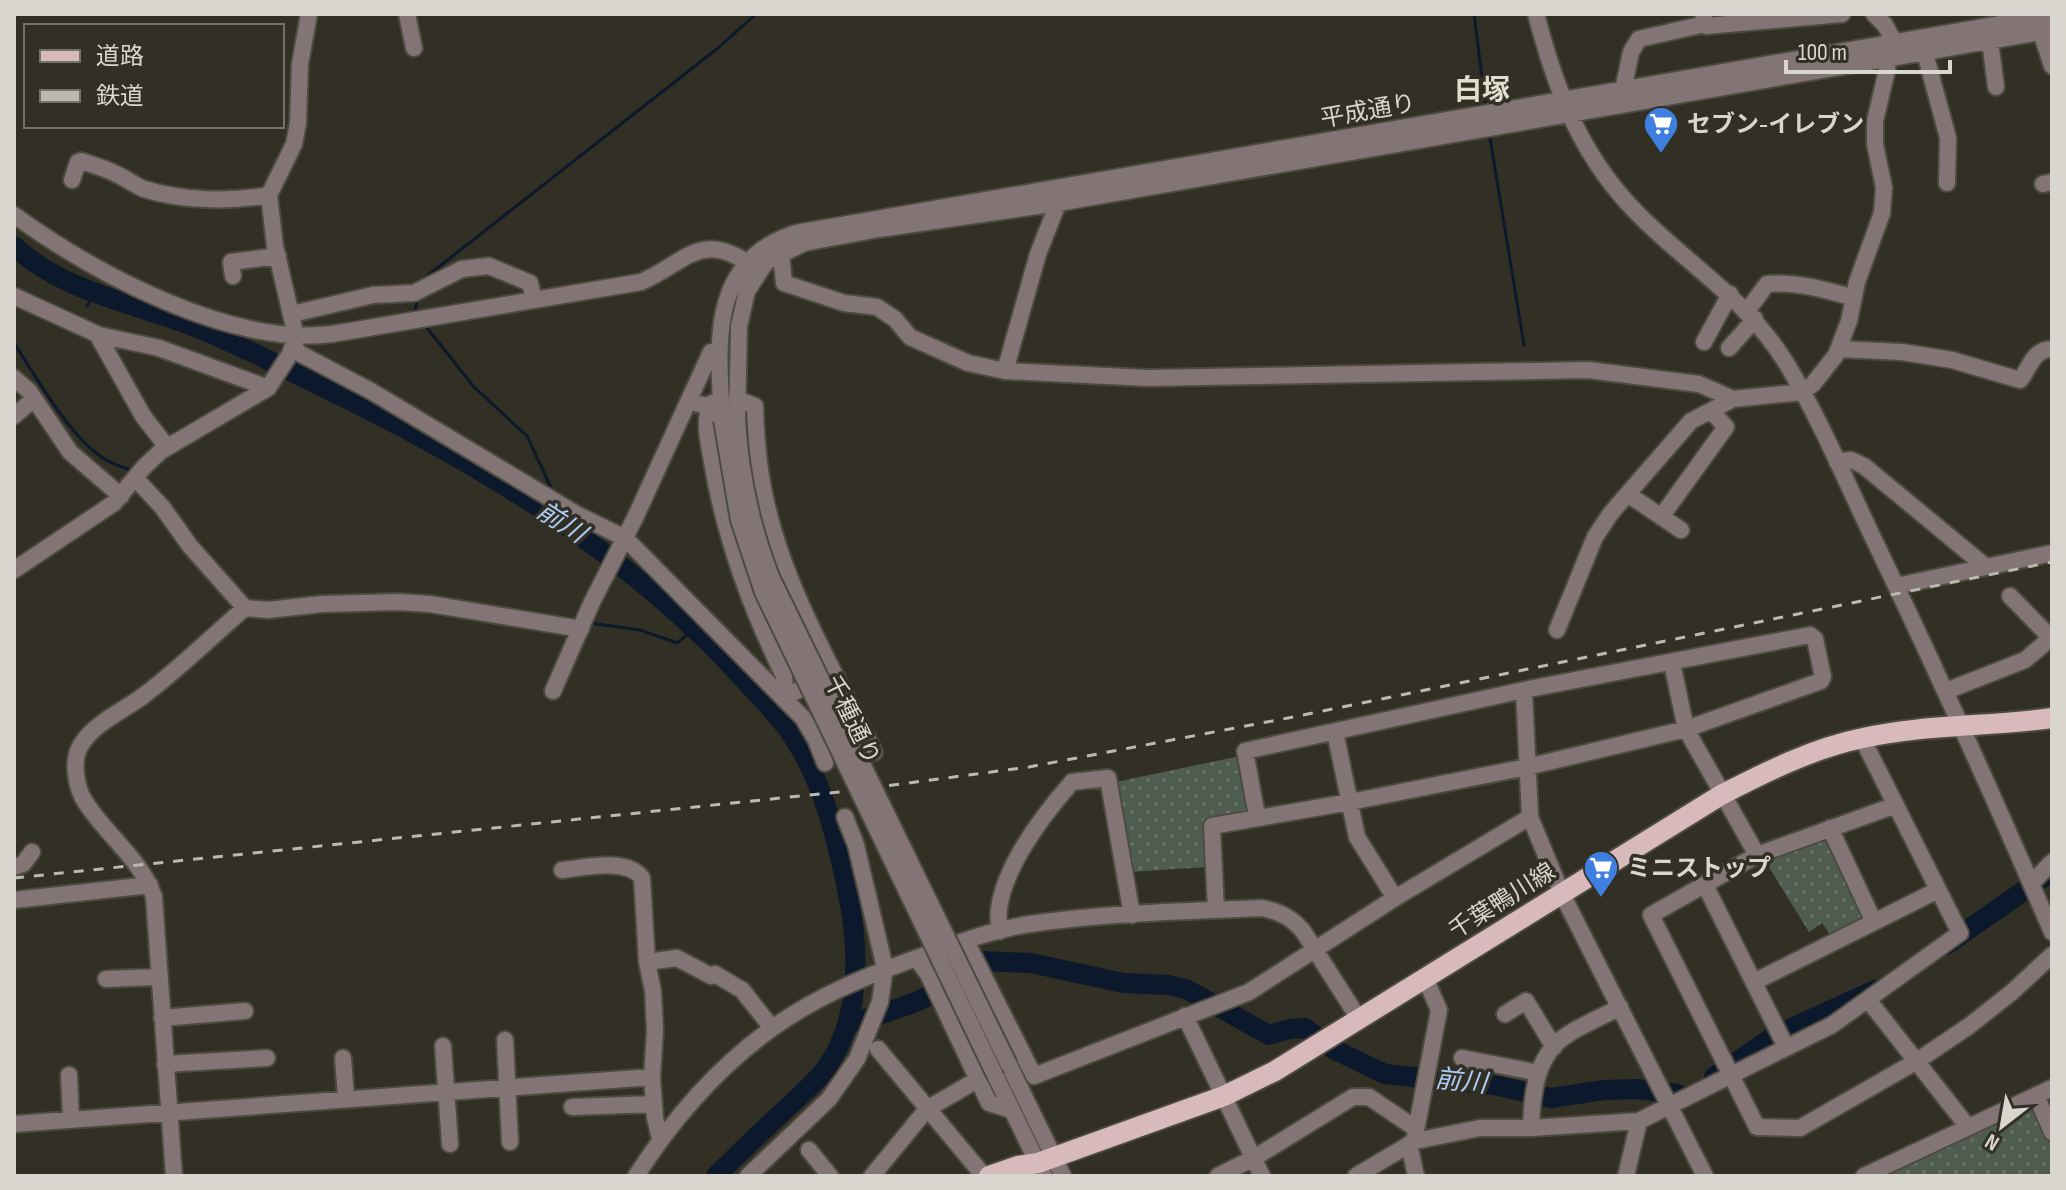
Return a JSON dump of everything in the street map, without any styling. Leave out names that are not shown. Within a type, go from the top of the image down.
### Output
[{"type":"main road","name":"千葉鴨川線","points":[[1020,1176],[1050,1168],[1224,1096],[1275,1071],[1721,795],[1784,763],[1862,738],[1961,725],[2052,718]]},
{"type":"main road","name":"千葉鴨川線","points":[[986,1176],[1018,1166],[1050,1168]]},
{"type":"street","points":[[309,14],[300,64],[294,144],[269,195],[278,256],[292,314],[294,342],[299,353],[371,391],[578,515],[625,538],[803,718],[823,757],[873,749],[780,550],[761,475],[755,406],[688,402]]},
{"type":"street","points":[[407,14],[414,48]]},
{"type":"street","points":[[1536,14],[1548,61],[1566,108],[1589,151],[1619,195],[1751,315],[1772,341],[1802,392],[1946,691],[2031,884],[2047,906],[2052,932]]},
{"type":"street","points":[[1623,90],[1631,52],[1639,39],[1704,19],[1842,14]]},
{"type":"street","points":[[1557,630],[1595,537],[1611,513],[1691,421],[1733,399],[1802,392],[1824,372],[1839,349],[1882,213],[1884,188],[1875,144],[1875,121],[1891,36],[1874,14]]},
{"type":"street","points":[[2046,22],[2052,66]]},
{"type":"street","name":"平成通り","points":[[1566,108],[1623,90],[1889,52],[1925,53],[1990,41],[2046,22]]},
{"type":"street","name":"平成通り","points":[[752,266],[823,238],[2046,22]]},
{"type":"street","points":[[1990,41],[1996,87]]},
{"type":"street","points":[[1925,53],[1948,138],[1947,183]]},
{"type":"street","points":[[72,180],[81,161],[160,193],[215,199],[269,195]]},
{"type":"street","points":[[1005,371],[1038,254],[1061,196]]},
{"type":"street","name":"平成通り","points":[[752,266],[778,239],[808,230],[1061,196]]},
{"type":"street","points":[[14,215],[61,248],[157,297],[294,342],[641,282],[700,249],[723,251],[752,266]]},
{"type":"street","points":[[781,252],[784,283],[844,303],[877,307],[895,319],[910,337],[968,363],[1005,371],[1147,378],[1588,370],[1699,384],[1733,399]]},
{"type":"street","points":[[233,276],[231,262],[278,256]]},
{"type":"street","points":[[292,314],[373,295],[414,293],[462,269],[489,266],[530,283],[534,300]]},
{"type":"street","name":"千種通り","points":[[752,266],[729,291],[724,307],[721,327],[722,402],[730,419],[760,546],[771,577],[1009,1065],[1050,1168]]},
{"type":"street","points":[[1729,348],[1767,284],[1825,290],[1854,298]]},
{"type":"street","points":[[1704,342],[1730,294]]},
{"type":"street","points":[[14,296],[97,334],[159,348],[268,388]]},
{"type":"street","points":[[97,334],[143,416],[167,447]]},
{"type":"street","points":[[14,570],[114,503],[167,447],[268,388],[294,342]]},
{"type":"street","points":[[1839,349],[1902,352],[1952,360],[2011,380],[2020,380],[2035,356],[2044,349],[2052,349]]},
{"type":"street","points":[[553,691],[711,352]]},
{"type":"street","points":[[14,378],[34,399],[70,452],[121,496]]},
{"type":"street","points":[[14,416],[34,399]]},
{"type":"street","points":[[722,402],[706,417],[724,524],[751,605],[785,687],[792,693],[836,674]]},
{"type":"street","points":[[1661,517],[1726,427],[1711,411]]},
{"type":"street","name":"千種通り","points":[[730,419],[739,520],[763,592],[1012,1110],[1050,1168]]},
{"type":"street","points":[[1837,462],[1851,460],[1864,466],[1986,567]]},
{"type":"street","points":[[138,475],[190,546],[245,608],[268,610],[322,604],[398,602],[583,625]]},
{"type":"street","points":[[1629,495],[1681,530]]},
{"type":"street","points":[[1896,586],[2052,553]]},
{"type":"street","points":[[1946,691],[2025,660],[2052,638],[2010,596]]},
{"type":"street","points":[[174,1176],[154,897],[136,864],[85,802],[75,770],[80,745],[97,727],[144,696],[245,608]]},
{"type":"street","points":[[1216,910],[1212,826],[1527,767],[1686,729],[1821,681],[1823,677],[1815,639],[1810,635],[1524,690],[1245,751],[1257,816]]},
{"type":"street","points":[[1672,663],[1686,729],[1757,855]]},
{"type":"street","points":[[760,673],[778,665]]},
{"type":"street","points":[[1524,690],[1530,817],[1562,894],[1705,1176]]},
{"type":"street","points":[[1335,732],[1357,837],[1395,898]]},
{"type":"street","points":[[1356,1176],[1413,1138],[1480,1128],[1639,1121],[1832,1025],[1960,933],[1862,738]]},
{"type":"street","points":[[1000,931],[996,915],[1002,891],[1035,829],[1072,782],[1108,778],[1132,915]]},
{"type":"street","points":[[1896,805],[1757,855],[1651,915],[1757,1127],[1800,1128],[1917,1061],[1990,1009],[2052,955]]},
{"type":"street","points":[[748,1176],[829,1099],[857,1059],[880,1002],[885,968],[856,845],[845,817]]},
{"type":"street","points":[[966,941],[1034,1076],[1249,992],[1395,898],[1530,817]]},
{"type":"street","points":[[1830,828],[1874,922]]},
{"type":"street","points":[[14,867],[23,864],[32,852]]},
{"type":"street","points":[[2031,884],[2052,862]]},
{"type":"street","points":[[562,870],[608,866],[631,868],[642,878],[647,962],[653,991],[655,1031],[652,1077],[660,1139]]},
{"type":"street","points":[[14,900],[150,885]]},
{"type":"street","points":[[1705,885],[1786,1047]]},
{"type":"street","points":[[1754,982],[1938,890]]},
{"type":"street","points":[[636,1176],[660,1139],[706,1087],[772,1028],[826,996],[885,968],[1029,924],[1262,908],[1284,914],[1303,931],[1359,1019]]},
{"type":"street","points":[[647,962],[677,958],[711,976],[715,974],[742,990],[772,1028]]},
{"type":"street","points":[[916,958],[928,974],[989,1103],[1012,1110]]},
{"type":"street","points":[[106,979],[158,977]]},
{"type":"street","points":[[1416,1176],[1413,1138],[1439,1010],[1426,980]]},
{"type":"street","points":[[1505,1014],[1526,1001],[1554,1047]]},
{"type":"street","points":[[1869,1001],[1968,1127]]},
{"type":"street","points":[[1531,1128],[1532,1101],[1539,1073],[1554,1047],[1564,1037],[1620,1007]]},
{"type":"street","points":[[162,1018],[245,1011]]},
{"type":"street","points":[[1185,1016],[1262,1176]]},
{"type":"street","points":[[505,1040],[510,1142]]},
{"type":"street","points":[[443,1046],[450,1144]]},
{"type":"street","points":[[878,1049],[986,1176]]},
{"type":"street","points":[[165,1064],[267,1058]]},
{"type":"street","points":[[343,1058],[346,1098]]},
{"type":"street","points":[[1462,1058],[1539,1073]]},
{"type":"street","points":[[69,1075],[71,1119]]},
{"type":"street","points":[[14,1124],[652,1077]]},
{"type":"street","points":[[872,1176],[927,1109],[977,1080]]},
{"type":"street","points":[[1864,1176],[2052,1088]]},
{"type":"street","points":[[2036,1095],[2052,1132]]},
{"type":"street","points":[[1218,1176],[1254,1158],[1353,1097],[1369,1097],[1413,1138]]},
{"type":"street","points":[[572,1107],[654,1104]]},
{"type":"street","points":[[1626,1176],[1639,1121]]},
{"type":"street","points":[[809,1150],[830,1176]]},
{"type":"green space","points":[[1240,756],[1249,814],[1205,823],[1207,867],[1130,872],[1116,782]]},
{"type":"green space","points":[[1828,838],[1868,917],[1833,938],[1822,923],[1809,932],[1764,859]]},
{"type":"green space","points":[[2032,1107],[2037,1108],[2052,1143],[2052,1176],[1886,1176]]},
{"type":"waterway","points":[[421,284],[422,280],[718,48],[756,14]]},
{"type":"waterway","points":[[1474,14],[1486,109]]},
{"type":"waterway","points":[[1489,132],[1524,345]]},
{"type":"waterway","name":"前川","points":[[14,246],[53,274],[75,285],[190,325],[276,364],[385,418],[498,482],[606,554],[656,595],[704,638],[787,728],[818,785],[838,848],[854,933],[852,1001],[840,1044],[825,1070],[716,1176]]},
{"type":"waterway","points":[[14,287],[81,317]]},
{"type":"waterway","points":[[87,306],[94,294]]},
{"type":"waterway","points":[[417,300],[417,315]]},
{"type":"waterway","points":[[424,324],[474,387],[527,436],[554,494]]},
{"type":"waterway","points":[[14,343],[53,403],[88,446],[104,459],[134,471]]},
{"type":"waterway","points":[[565,515],[571,529]]},
{"type":"waterway","points":[[590,623],[640,630],[677,643],[694,629]]},
{"type":"waterway","name":"前川","points":[[1946,945],[2048,874]]},
{"type":"waterway","name":"前川","points":[[858,1021],[923,999],[979,961],[1031,963],[1123,983],[1186,989],[1269,1035],[1305,1028],[1335,1050],[1385,1074],[1494,1085],[1551,1098],[1604,1090],[1637,1089],[1678,1094]]},
{"type":"waterway","name":"前川","points":[[1714,1077],[1776,1035],[1875,990]]},
{"type":"railway","points":[[14,878],[848,791],[1029,767],[1288,718],[2052,562]]},
{"type":"place","name":"セブン-イレブン","points":[[1661,155]]},
{"type":"place","name":"ミニストップ","points":[[1601,899]]},
{"type":"district","name":"白塚","points":[[1482,90]]}]
